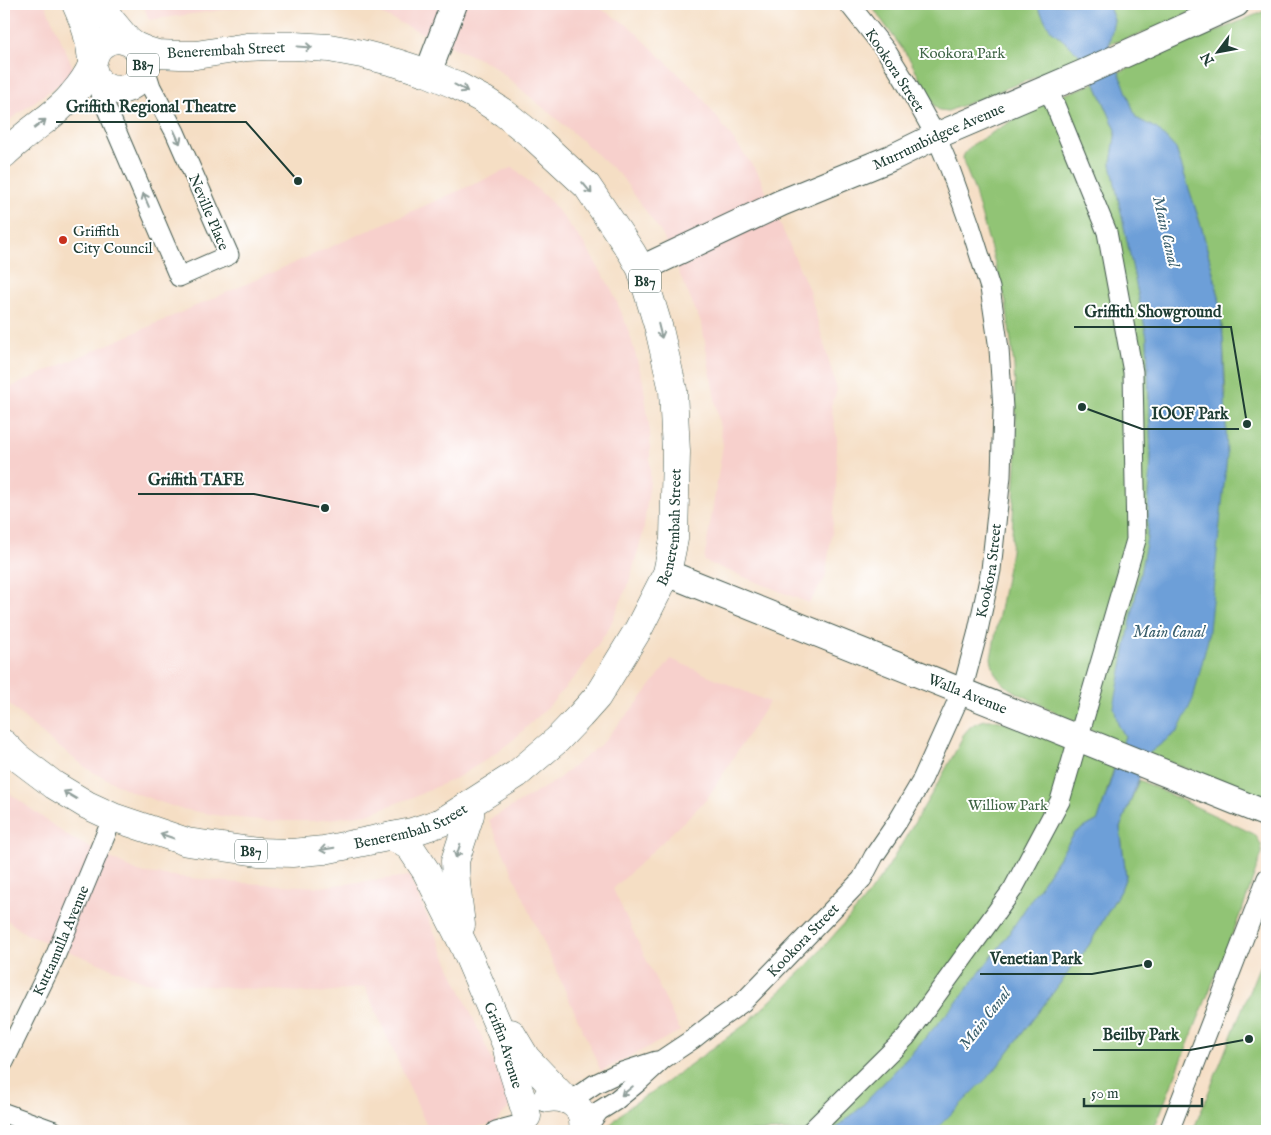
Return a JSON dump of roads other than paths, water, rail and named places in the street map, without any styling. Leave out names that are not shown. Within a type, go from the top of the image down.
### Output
[{"type":"main road","points":[[76,4],[88,32],[94,68]]},
{"type":"main road","name":"B87","points":[[103,4],[110,18],[136,49],[143,68],[137,82],[124,90],[108,88],[102,84],[94,68],[95,53],[99,47],[105,42],[120,39],[136,49]]},
{"type":"main road","name":"Benerembah Street","points":[[4,744],[54,785],[87,805],[114,818],[187,842],[258,852],[292,853],[324,850],[412,832],[442,822],[517,774],[557,740],[597,697],[638,630],[667,573],[674,539],[676,452],[673,390],[660,329],[641,269],[632,252],[587,186],[533,136],[504,113],[454,84],[428,73],[362,54],[329,48],[295,46],[247,47],[196,55],[157,54],[136,49]]},
{"type":"main road","name":"B87","points":[[4,154],[60,108],[94,68]]},
{"type":"main road","name":"Griffin Avenue","points":[[464,946],[456,889],[455,861],[470,815],[470,804]]},
{"type":"main road","name":"Griffin Avenue","points":[[392,836],[410,847],[426,871],[464,946],[506,1044],[527,1123]]},
{"type":"main road","name":"Griffin Avenue","points":[[477,976],[526,1058],[580,1111],[583,1118],[583,1131]]},
{"type":"main road","points":[[527,1123],[532,1108],[537,1102],[546,1098],[556,1097],[567,1100]]},
{"type":"street","points":[[428,73],[454,4]]},
{"type":"street","name":"Kookora Street","points":[[583,1131],[598,1111],[615,1101],[663,1059],[693,1040],[743,1002],[862,879],[874,856],[921,782],[962,692],[977,635],[991,570],[1001,476],[1003,408],[999,349],[990,288],[970,225],[936,136],[887,52],[849,4]]},
{"type":"street","name":"Murrumbidgee Avenue","points":[[641,269],[781,203],[891,158],[936,136],[1083,73],[1236,4]]},
{"type":"street","name":"Neville Place","points":[[94,68],[103,100],[179,277],[229,255],[175,132],[151,88],[136,49]]},
{"type":"street","points":[[810,1131],[906,1037],[1013,889],[1060,801],[1136,540],[1133,372],[1107,232],[1048,88]]},
{"type":"street","name":"Walla Avenue","points":[[667,573],[1267,814]]},
{"type":"street","name":"Kuttamulla Avenue","points":[[4,1062],[54,959],[114,818]]},
{"type":"street","points":[[1169,1131],[1267,878]]},
{"type":"street","name":"Kookora Street","points":[[567,1100],[616,1074],[663,1059]]},
{"type":"street","points":[[4,1113],[54,1131]]},
{"type":"street","points":[[496,1131],[527,1123]]},
{"type":"water","name":"Main Canal","points":[[1036,4],[1108,4],[1114,20],[1109,44],[1136,118],[1157,129],[1176,149],[1202,229],[1219,297],[1223,338],[1227,456],[1208,639],[1193,699],[1178,731],[1148,754],[1120,828],[1126,876],[1122,887],[1089,945],[993,1072],[934,1131],[833,1131],[859,1109],[957,1002],[1004,941],[1075,833],[1098,820],[1125,736],[1118,724],[1114,707],[1147,538],[1151,458],[1147,337],[1111,164],[1116,130],[1098,89],[1078,53],[1050,29]]},
{"type":"place","name":"Griffith Regional Theatre","points":[[298,181]]},
{"type":"place","name":"Griffith City Council","points":[[63,240]]},
{"type":"place","name":"IOOF Park","points":[[1082,407]]},
{"type":"place","name":"Griffith Showground","points":[[1247,424]]},
{"type":"place","name":"Griffith TAFE","points":[[325,508]]},
{"type":"place","name":"Venetian Park","points":[[1148,964]]},
{"type":"place","name":"Beilby Park","points":[[1249,1039]]},
{"type":"park label","name":"Kookora Park","points":[[962,53]]},
{"type":"park label","name":"Williow Park","points":[[1008,805]]}]
